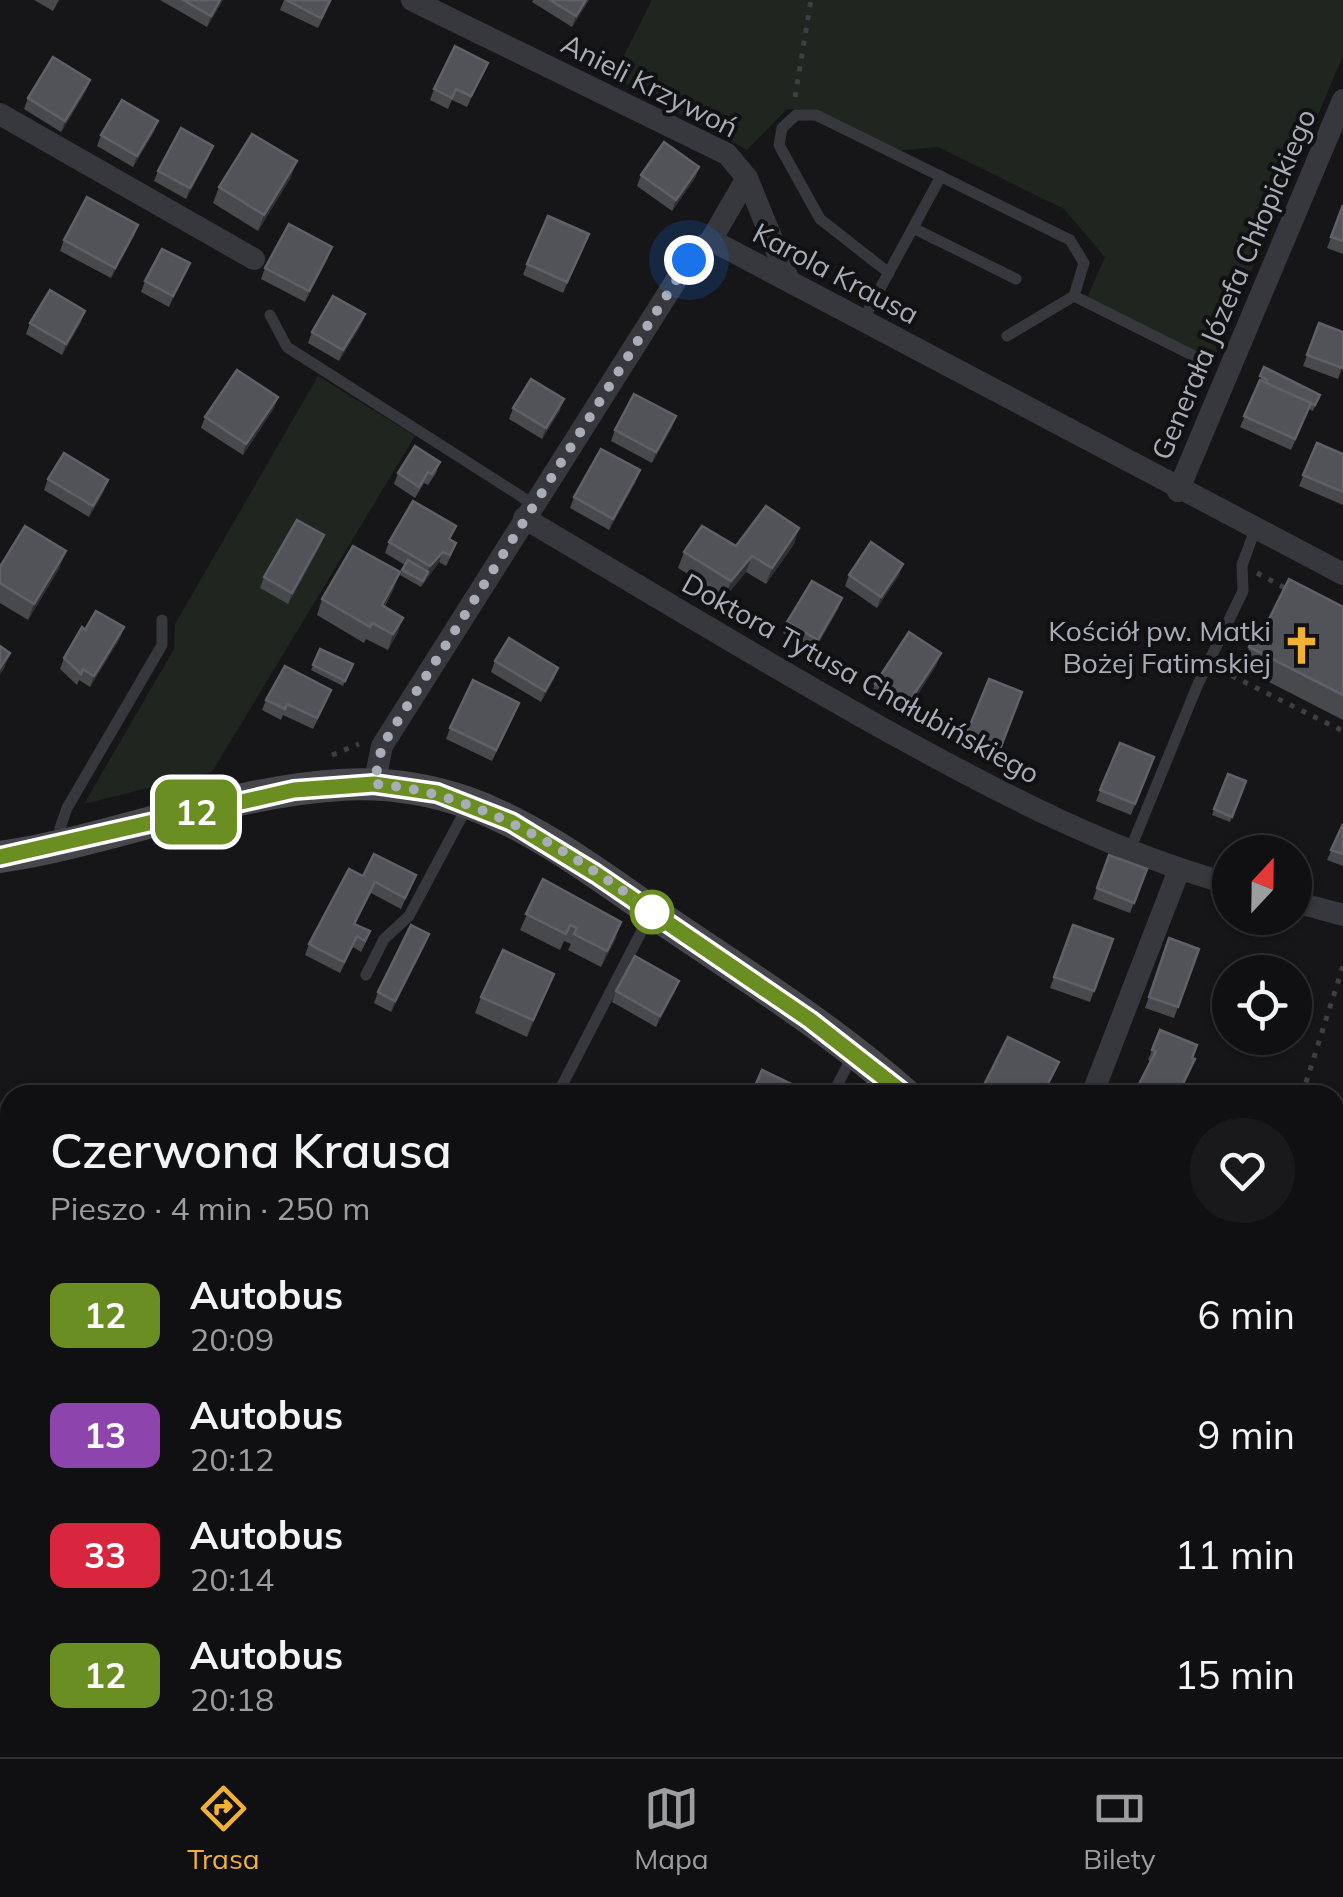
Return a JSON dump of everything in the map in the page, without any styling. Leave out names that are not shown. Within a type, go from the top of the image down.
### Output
[{"type":"street","name":"Anieli Krzywoń","points":[[412,0],[727,154],[747,178],[789,281]]},
{"type":"street","name":"Generała Józefa Chłopickiego","points":[[1178,491],[1343,100]]},
{"type":"street","points":[[0,114],[254,259]]},
{"type":"street","points":[[1321,151],[1343,162]]},
{"type":"street","name":"Anieli Krzywoń","points":[[712,240],[747,178]]},
{"type":"street","name":"Karola Krausa","points":[[374,784],[382,746],[528,511],[689,260],[712,240],[1178,491],[1343,574]]},
{"type":"street","name":"Doktora Tytusa Chałubińskiego","points":[[528,511],[944,762],[1050,818],[1179,870],[1212,879]]},
{"type":"street","points":[[0,857],[62,846],[294,790],[374,784],[437,793],[470,804],[543,840],[854,1053],[894,1085]]},
{"type":"street","points":[[1096,1085],[1179,870]]},
{"type":"street","points":[[1312,907],[1343,915]]},
{"type":"lane","points":[[888,273],[820,219],[778,145],[782,128],[796,115],[816,115],[1070,240],[1084,264],[1074,296],[1008,336]]},
{"type":"lane","points":[[863,320],[942,176]]},
{"type":"lane","points":[[914,228],[1016,279]]},
{"type":"lane","points":[[1074,296],[1202,360]]},
{"type":"lane","points":[[270,316],[287,347],[528,511]]},
{"type":"lane","points":[[1130,850],[1244,591],[1242,565],[1255,530]]},
{"type":"lane","points":[[62,846],[60,828],[67,808],[162,646],[162,620]]},
{"type":"lane","points":[[366,975],[384,939],[409,916],[470,804]]},
{"type":"lane","points":[[561,1085],[652,912]]},
{"type":"lane","points":[[837,1085],[854,1053]]},
{"type":"path","points":[[796,115],[796,83],[810,0]]},
{"type":"path","points":[[1242,565],[1292,592]]},
{"type":"path","points":[[1209,664],[1343,731]]},
{"type":"path","points":[[316,762],[368,740],[382,746]]},
{"type":"path","points":[[1305,1085],[1343,966]]},
{"type":"shaded area","points":[[652,0],[1343,0],[1343,56],[1213,361],[1087,298],[1105,257],[1064,209],[938,147],[895,151],[819,111],[787,109],[747,150],[613,77]]},
{"type":"shaded area","points":[[318,376],[415,436],[212,772],[84,804],[174,649],[175,624]]},
{"type":"building","points":[[183,0],[220,0],[211,16]]},
{"type":"building","points":[[286,0],[330,0],[321,18]]},
{"type":"building","points":[[550,0],[586,0],[576,16]]},
{"type":"building","points":[[455,46],[488,63],[471,96],[456,89],[452,98],[434,89]]},
{"type":"building","points":[[53,57],[90,80],[65,121],[28,98]]},
{"type":"building","points":[[122,100],[158,121],[137,156],[101,135]]},
{"type":"building","points":[[181,128],[213,146],[190,188],[158,171]]},
{"type":"building","points":[[252,134],[297,161],[264,215],[219,187]]},
{"type":"building","points":[[664,142],[699,167],[676,200],[641,175]]},
{"type":"building","points":[[87,197],[138,225],[115,268],[64,240]]},
{"type":"building","points":[[1343,205],[1343,241],[1331,237]]},
{"type":"building","points":[[548,216],[589,234],[567,282],[527,264]]},
{"type":"building","points":[[289,224],[332,247],[309,291],[265,268]]},
{"type":"building","points":[[162,249],[190,263],[173,296],[145,281]]},
{"type":"building","points":[[50,290],[85,311],[66,344],[30,323]]},
{"type":"building","points":[[333,296],[365,314],[343,350],[312,332]]},
{"type":"building","points":[[1319,323],[1343,332],[1342,368],[1307,355]]},
{"type":"building","points":[[1264,367],[1320,395],[1315,405],[1266,383],[1260,376]]},
{"type":"building","points":[[237,370],[278,397],[246,444],[205,417]]},
{"type":"building","points":[[531,379],[564,399],[546,428],[513,408]]},
{"type":"building","points":[[1260,380],[1311,403],[1295,439],[1244,416]]},
{"type":"building","points":[[634,394],[676,416],[656,452],[615,430]]},
{"type":"building","points":[[1317,443],[1343,454],[1343,492],[1303,475]]},
{"type":"building","points":[[415,446],[440,462],[419,487],[398,473]]},
{"type":"building","points":[[601,449],[640,470],[613,519],[574,497]]},
{"type":"building","points":[[64,453],[108,480],[93,506],[48,479]]},
{"type":"building","points":[[413,501],[456,526],[449,539],[456,543],[450,555],[443,552],[430,566],[389,542]]},
{"type":"building","points":[[766,506],[799,528],[772,568],[752,556],[731,581],[684,552],[702,526],[736,546]]},
{"type":"building","points":[[297,520],[324,535],[292,593],[264,577]]},
{"type":"building","points":[[25,526],[66,551],[34,604],[0,583],[0,567]]},
{"type":"building","points":[[871,542],[903,564],[881,597],[849,575]]},
{"type":"building","points":[[353,546],[400,572],[382,605],[403,618],[393,634],[372,623],[370,627],[322,599]]},
{"type":"building","points":[[408,560],[428,572],[423,581],[402,570]]},
{"type":"building","name":"Kościół pw. Matki Bożej Fatimskiej","points":[[1289,579],[1343,607],[1343,695],[1249,647],[1253,639],[1258,641]]},
{"type":"building","points":[[812,581],[842,598],[818,640],[787,622]]},
{"type":"building","points":[[96,611],[124,627],[94,676],[83,669],[81,674],[64,658]]},
{"type":"building","points":[[909,632],[941,653],[907,705],[875,684]]},
{"type":"building","points":[[509,638],[558,668],[545,691],[495,661]]},
{"type":"building","points":[[0,646],[10,653],[0,668]]},
{"type":"building","points":[[320,649],[353,664],[345,681],[313,665]]},
{"type":"building","points":[[285,666],[331,690],[317,718],[287,704],[285,709],[266,700]]},
{"type":"building","points":[[989,679],[1022,692],[1000,749],[966,735]]},
{"type":"building","points":[[473,680],[519,703],[496,750],[450,728]]},
{"type":"building","points":[[1120,743],[1154,757],[1135,804],[1100,790]]},
{"type":"building","points":[[1228,774],[1246,781],[1232,817],[1214,809]]},
{"type":"building","points":[[1343,824],[1343,854],[1331,850]]},
{"type":"building","points":[[374,854],[416,875],[405,898],[375,882],[354,924],[370,931],[365,941],[357,936],[344,962],[309,944],[349,869],[363,876]]},
{"type":"building","points":[[1109,855],[1147,869],[1134,903],[1097,888]]},
{"type":"building","points":[[543,879],[621,922],[607,951],[574,934],[577,928],[570,925],[566,934],[526,914]]},
{"type":"building","points":[[411,925],[429,934],[395,1001],[378,992]]},
{"type":"building","points":[[1073,925],[1113,939],[1094,991],[1054,977]]},
{"type":"building","points":[[1169,938],[1199,949],[1178,1007],[1149,997]]},
{"type":"building","points":[[503,950],[554,974],[533,1020],[481,997]]},
{"type":"building","points":[[635,956],[679,981],[660,1016],[616,991]]},
{"type":"building","points":[[1160,1030],[1197,1045],[1192,1058],[1195,1059],[1182,1085],[1139,1085],[1156,1051],[1152,1050]]},
{"type":"building","points":[[1008,1037],[1059,1062],[1047,1085],[984,1085]]},
{"type":"building","points":[[762,1070],[793,1085],[755,1085]]},
{"type":"bus line","name":"12","points":[[0,857],[294,790],[374,784],[437,793],[511,822],[543,840],[810,1020],[894,1085]]},
{"type":"place","name":"Kościół pw. Matki Bożej Fatimskiej","points":[[1301,646]]},
{"type":"route","points":[[652,912],[511,822],[437,793],[374,784],[382,746],[689,260]]}]
